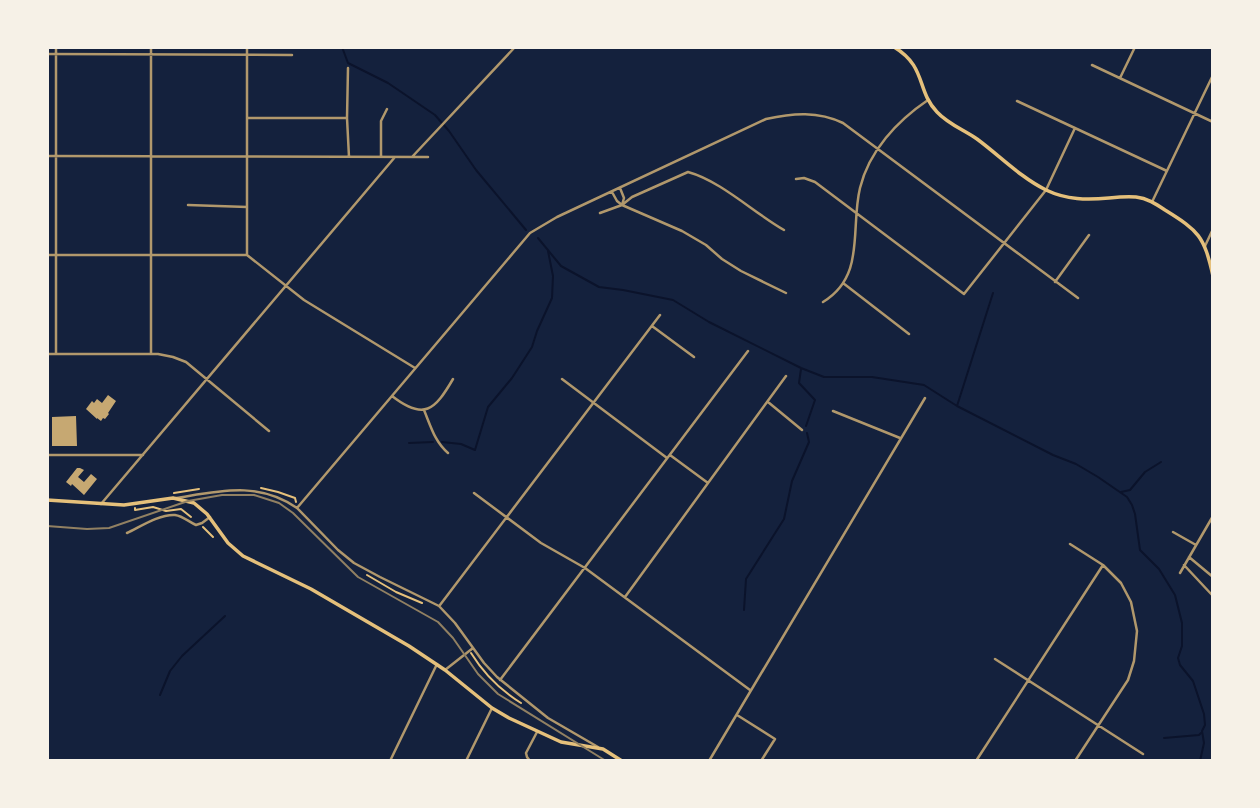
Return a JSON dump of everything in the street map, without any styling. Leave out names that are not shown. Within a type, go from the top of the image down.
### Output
[{"type":"main road","points":[[894,47],[915,66],[928,100],[938,113],[973,136],[1012,168],[1046,190],[1075,199],[1133,197],[1152,202],[1200,236],[1213,276]]},
{"type":"main road","points":[[47,500],[101,505],[133,504],[173,498],[194,503],[211,517],[228,543],[243,556],[323,595],[437,664],[492,708],[517,723],[561,742],[603,750],[622,761]]},
{"type":"street","points":[[56,47],[56,354]]},
{"type":"street","points":[[151,47],[151,354]]},
{"type":"street","points":[[247,47],[247,255]]},
{"type":"street","points":[[412,157],[515,47]]},
{"type":"street","points":[[1121,78],[1135,47]]},
{"type":"street","points":[[47,54],[292,55]]},
{"type":"street","points":[[1092,65],[1213,121]]},
{"type":"street","points":[[348,68],[349,157]]},
{"type":"street","points":[[1152,202],[1213,75]]},
{"type":"street","points":[[823,302],[843,283],[851,267],[856,247],[856,214],[863,179],[878,149],[900,122],[928,100]]},
{"type":"street","points":[[1017,101],[1167,171]]},
{"type":"street","points":[[381,157],[381,121],[387,109]]},
{"type":"street","points":[[297,508],[530,233],[547,222],[766,119],[809,113],[833,118],[1078,299]]},
{"type":"street","points":[[247,118],[347,118]]},
{"type":"street","points":[[796,179],[804,178],[815,182],[964,294],[1046,190],[1075,128]]},
{"type":"street","points":[[47,156],[428,157]]},
{"type":"street","points":[[101,505],[395,157]]},
{"type":"street","points":[[600,213],[688,172],[719,187],[784,230]]},
{"type":"street","points":[[620,188],[624,198],[622,205]]},
{"type":"street","points":[[612,191],[622,205],[682,231],[730,264],[786,293]]},
{"type":"street","points":[[188,205],[247,207]]},
{"type":"street","points":[[1205,246],[1213,229]]},
{"type":"street","points":[[1055,282],[1090,235]]},
{"type":"street","points":[[47,255],[247,255],[309,304],[415,368]]},
{"type":"street","points":[[843,283],[909,334]]},
{"type":"street","points":[[439,606],[660,315]]},
{"type":"street","points":[[652,325],[694,356]]},
{"type":"street","points":[[500,680],[748,351]]},
{"type":"street","points":[[47,354],[151,354],[180,359],[269,431]]},
{"type":"street","points":[[625,597],[786,376]]},
{"type":"street","points":[[392,396],[412,408],[424,410],[442,399],[453,379]]},
{"type":"street","points":[[562,379],[708,483]]},
{"type":"street","points":[[709,761],[925,398]]},
{"type":"street","points":[[768,402],[802,430]]},
{"type":"street","points":[[424,410],[436,440],[448,453]]},
{"type":"street","points":[[834,411],[901,438]]},
{"type":"street","points":[[47,455],[143,455]]},
{"type":"street","points":[[173,498],[248,490],[280,498],[297,508],[354,563],[439,606],[500,680],[548,718],[603,750]]},
{"type":"street","points":[[474,493],[541,542],[585,568],[751,690]]},
{"type":"street","points":[[127,533],[171,515],[196,524],[211,517]]},
{"type":"street","points":[[1180,573],[1213,516]]},
{"type":"street","points":[[1173,532],[1196,545]]},
{"type":"street","points":[[1070,544],[1103,565],[1121,583],[1131,602],[1137,642],[1128,680],[1075,761]]},
{"type":"street","points":[[1189,557],[1213,578]]},
{"type":"street","points":[[976,761],[1103,565]]},
{"type":"street","points":[[1184,565],[1213,596]]},
{"type":"street","points":[[445,670],[473,648]]},
{"type":"street","points":[[995,659],[1143,754]]},
{"type":"street","points":[[390,761],[437,664]]},
{"type":"street","points":[[466,761],[492,708]]},
{"type":"street","points":[[737,715],[775,739],[761,761]]},
{"type":"street","points":[[530,761],[526,753],[537,732]]},
{"type":"path","points":[[203,528],[213,537]]},
{"type":"path","points":[[366,575],[430,607]]},
{"type":"building","points":[[108,395],[116,401],[109,414],[101,421],[86,409],[97,399],[102,403]]},
{"type":"building","points":[[76,416],[77,446],[52,446],[52,417]]},
{"type":"building","points":[[77,468],[84,470],[78,477],[84,482],[91,474],[97,479],[84,495],[66,482]]},
{"type":"waterway","points":[[342,47],[348,63],[388,83],[435,115],[526,230]]},
{"type":"waterway","points":[[538,238],[561,266],[599,287],[673,300],[709,322],[824,377],[872,377],[924,385],[957,406],[1076,464],[1127,497],[1135,514],[1140,550],[1159,569],[1175,595],[1182,623],[1182,646],[1178,658],[1180,665],[1193,681],[1204,714],[1204,743],[1200,761]]},
{"type":"waterway","points":[[442,442],[461,444],[475,450],[488,407],[512,378],[532,347],[552,298],[553,276],[548,251]]},
{"type":"waterway","points":[[957,406],[993,293]]},
{"type":"waterway","points":[[801,369],[799,383],[815,400],[806,426]]},
{"type":"waterway","points":[[744,610],[746,579],[784,519],[792,481],[809,442],[807,433]]},
{"type":"waterway","points":[[409,443],[433,442]]},
{"type":"waterway","points":[[1121,492],[1130,490],[1145,472],[1161,462]]},
{"type":"waterway","points":[[160,695],[170,671],[182,656],[225,616]]},
{"type":"waterway","points":[[1164,738],[1201,733]]},
{"type":"railway","points":[[47,526],[109,528],[188,501],[222,495],[254,495],[279,503],[293,513],[358,577],[438,622],[453,638],[478,674],[498,694],[606,761]]}]
